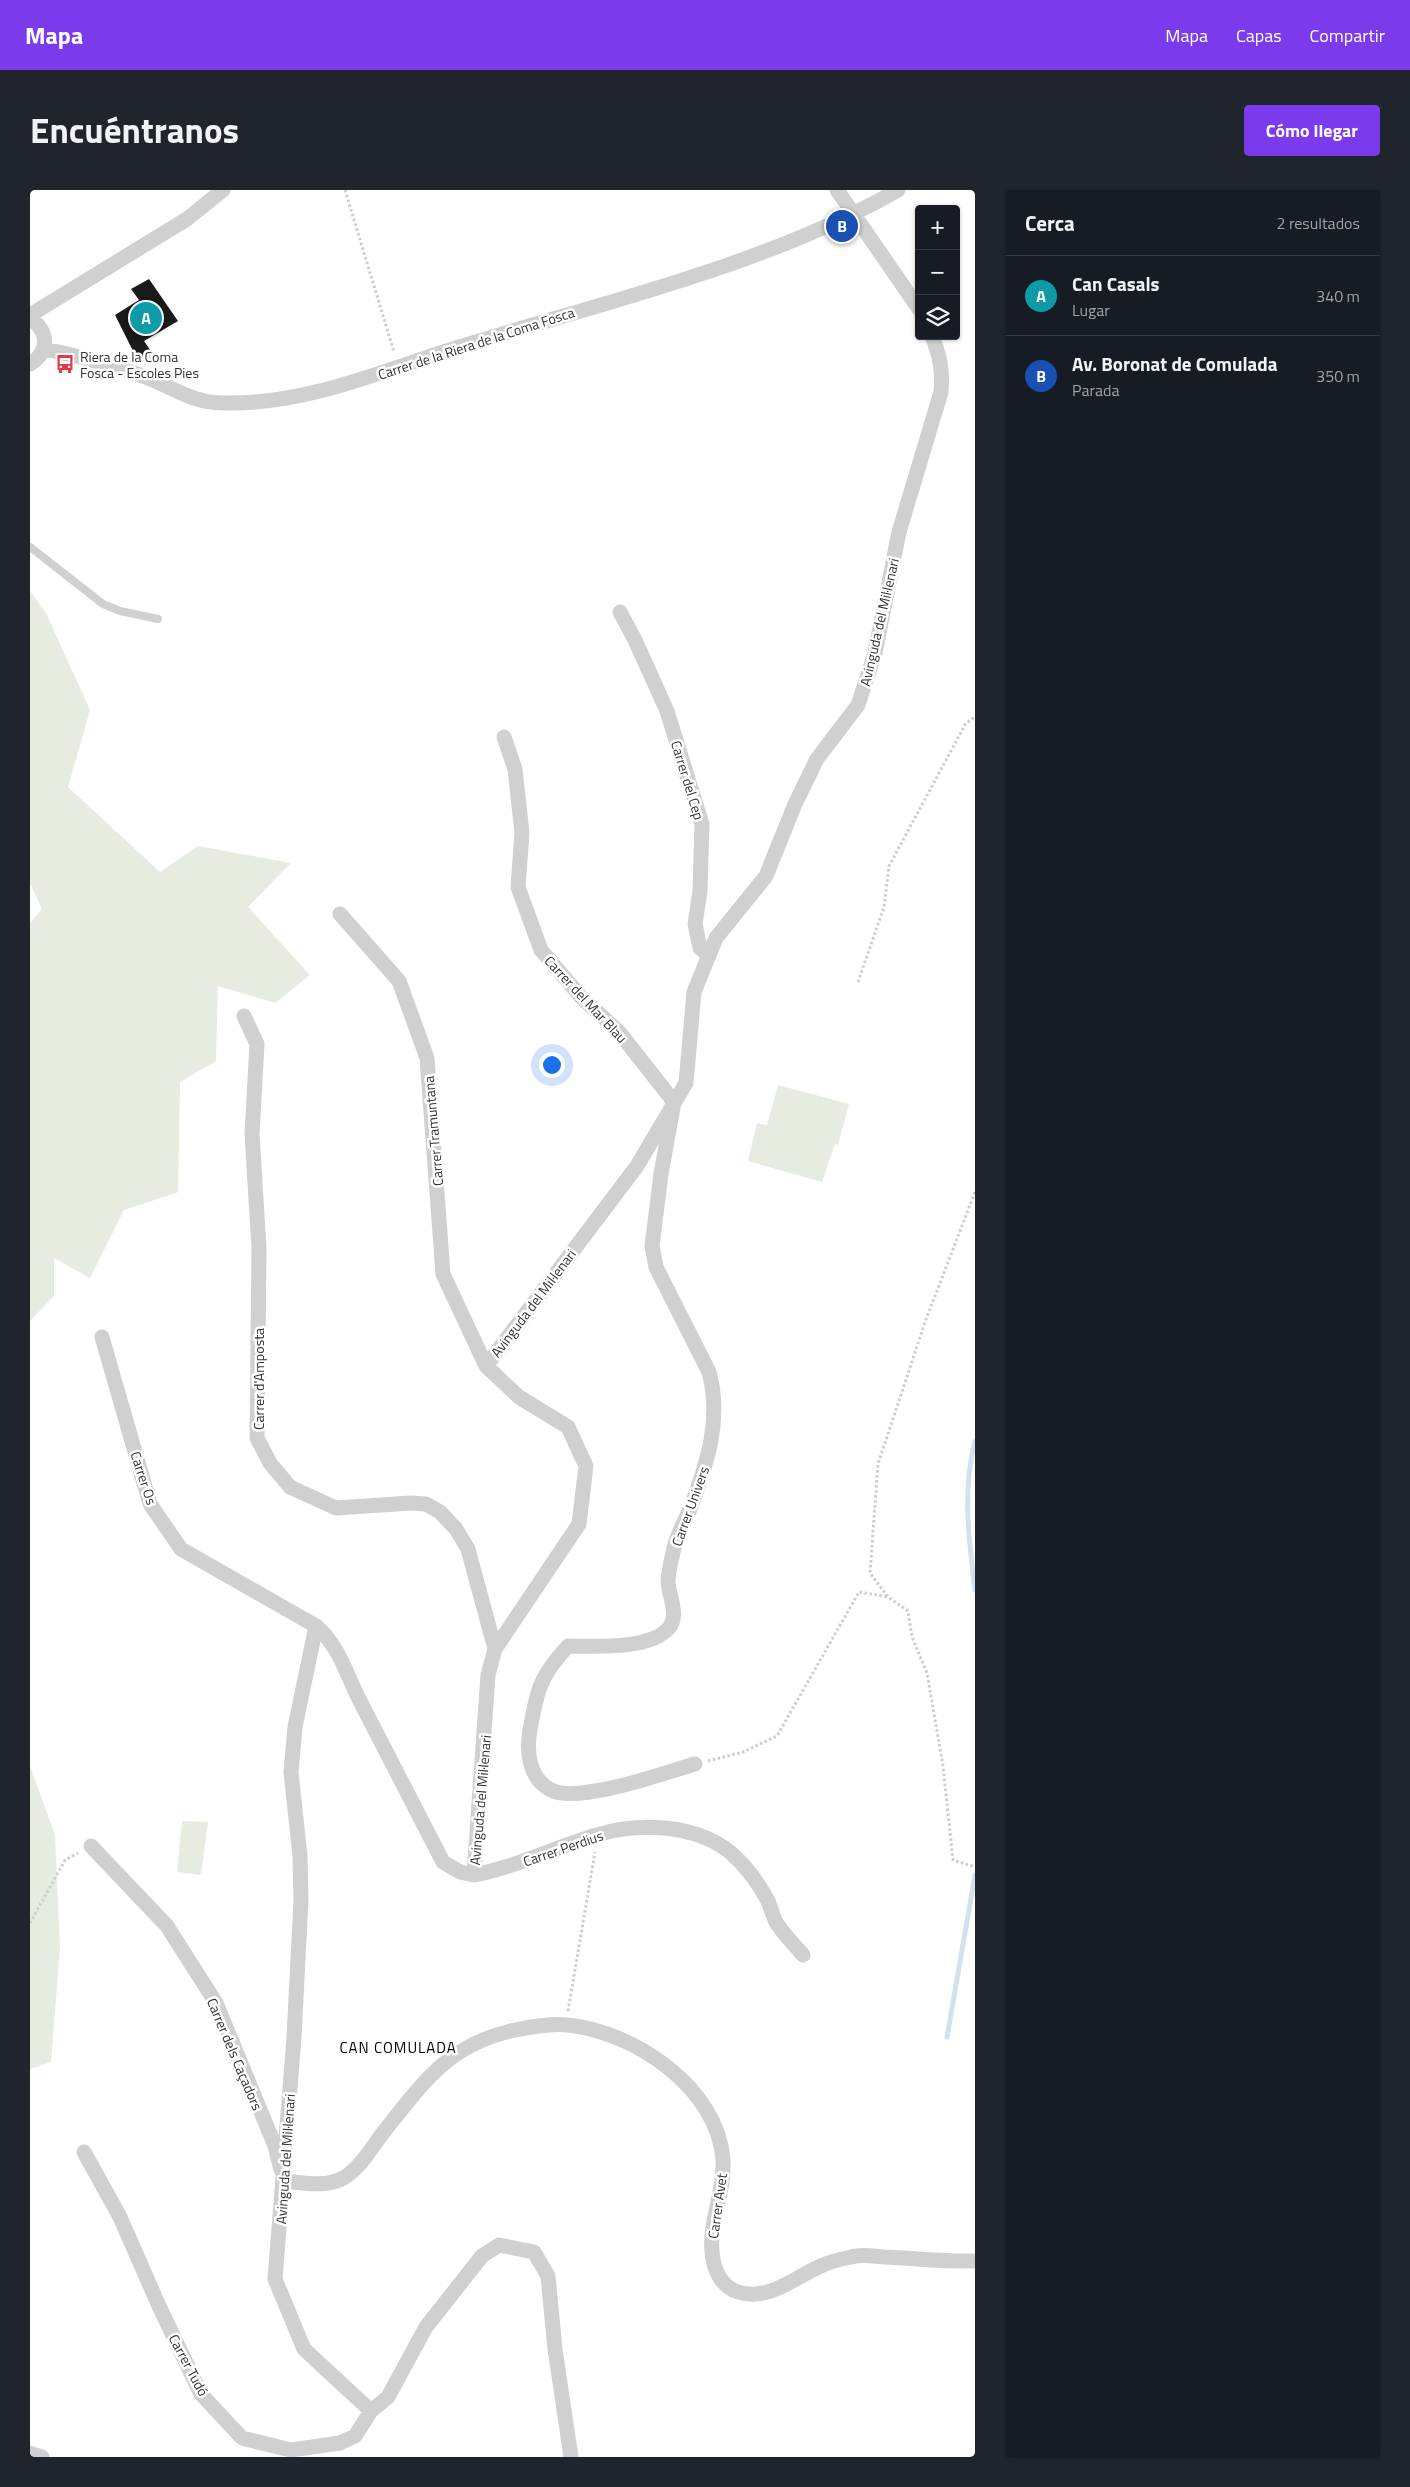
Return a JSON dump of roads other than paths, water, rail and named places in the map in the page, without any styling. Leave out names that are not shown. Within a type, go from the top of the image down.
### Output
[{"type":"street","points":[[30,364],[38,359],[44,349],[45,338],[40,326],[30,317],[187,219],[222,190]]},
{"type":"street","points":[[837,190],[851,214],[878,246],[915,303]]},
{"type":"street","name":"Carrer de la Riera de la Coma Fosca","points":[[44,349],[95,360],[149,379],[193,400],[223,403],[261,402],[325,392],[398,367],[686,278],[791,241],[898,190]]},
{"type":"street","name":"Avinguda del Mil·lenari","points":[[316,1626],[329,1638],[339,1653],[352,1687],[443,1862],[460,1872],[474,1875],[488,1675],[495,1648],[579,1524],[586,1466],[568,1427],[518,1397],[486,1366],[636,1166],[686,1082],[694,992],[716,938],[766,876],[795,804],[817,758],[858,705],[875,653],[899,532],[941,392],[943,375],[940,356],[934,340]]},
{"type":"street","name":"Carrer del Cep","points":[[620,612],[635,640],[667,712],[702,824],[700,891],[695,924],[700,948],[708,956]]},
{"type":"street","name":"Carrer del Mar Blau","points":[[504,737],[515,769],[522,834],[518,887],[541,950],[582,998],[619,1032],[674,1102]]},
{"type":"street","name":"Carrer Tramuntana","points":[[340,914],[399,981],[427,1058],[443,1274],[486,1366]]},
{"type":"street","name":"Carrer d'Amposta","points":[[244,1016],[258,1044],[252,1134],[259,1248],[258,1438],[270,1464],[290,1487],[336,1508],[410,1503],[426,1504],[440,1512],[456,1529],[468,1548],[495,1648]]},
{"type":"street","name":"Carrer Univers","points":[[674,1102],[660,1174],[652,1246],[656,1267],[709,1372],[714,1390],[715,1417],[711,1443],[700,1483],[675,1543],[668,1581],[674,1609],[669,1628],[652,1640],[610,1646],[568,1646],[550,1666],[537,1690],[529,1734],[528,1756],[534,1776],[551,1790],[585,1794],[695,1764]]},
{"type":"street","name":"Carrer Os","points":[[102,1337],[150,1504],[181,1549],[316,1626]]},
{"type":"street","name":"Avinguda del Mil·lenari","points":[[316,1626],[295,1727],[291,1772],[300,1856],[301,1901],[284,2181],[275,2279],[304,2349],[372,2411]]},
{"type":"street","name":"Carrer Perdius","points":[[474,1875],[505,1869],[598,1834],[653,1828],[679,1829],[705,1837],[730,1853],[752,1875],[767,1900],[777,1923],[803,1955]]},
{"type":"street","name":"Carrer dels Caçadors","points":[[91,1846],[167,1926],[216,2003],[274,2146],[284,2181]]},
{"type":"street","name":"Carrer Avet","points":[[284,2181],[314,2184],[330,2182],[345,2177],[359,2164],[426,2081],[464,2048],[496,2034],[527,2028],[566,2025],[600,2031],[632,2044],[679,2077],[703,2105],[715,2128],[723,2159],[722,2189],[711,2249],[715,2268],[723,2283],[738,2292],[755,2294],[772,2291],[823,2265],[854,2255],[953,2262],[975,2261]]},
{"type":"street","name":"Carrer Tudó","points":[[84,2152],[120,2217],[201,2394],[242,2438],[291,2450],[340,2443],[355,2436],[372,2411]]},
{"type":"street","points":[[372,2411],[388,2397],[426,2326],[482,2256],[498,2245],[534,2252],[548,2276],[555,2349],[572,2457]]},
{"type":"street","points":[[30,2453],[42,2457]]},
{"type":"lane","points":[[30,547],[103,604],[120,611],[158,619]]},
{"type":"waterway","points":[[975,1441],[971,1460],[968,1497],[969,1535],[975,1590]]},
{"type":"waterway","points":[[947,2037],[975,1875]]},
{"type":"place","name":"Av. Boronat de Comulada","points":[[842,226]]},
{"type":"place","name":"Can Casals","points":[[146,318]]},
{"type":"place","name":"Riera de la Coma Fosca - Escoles Pies","points":[[65,364]]},
{"type":"district","name":"CAN COMULADA","points":[[398,2047]]}]
